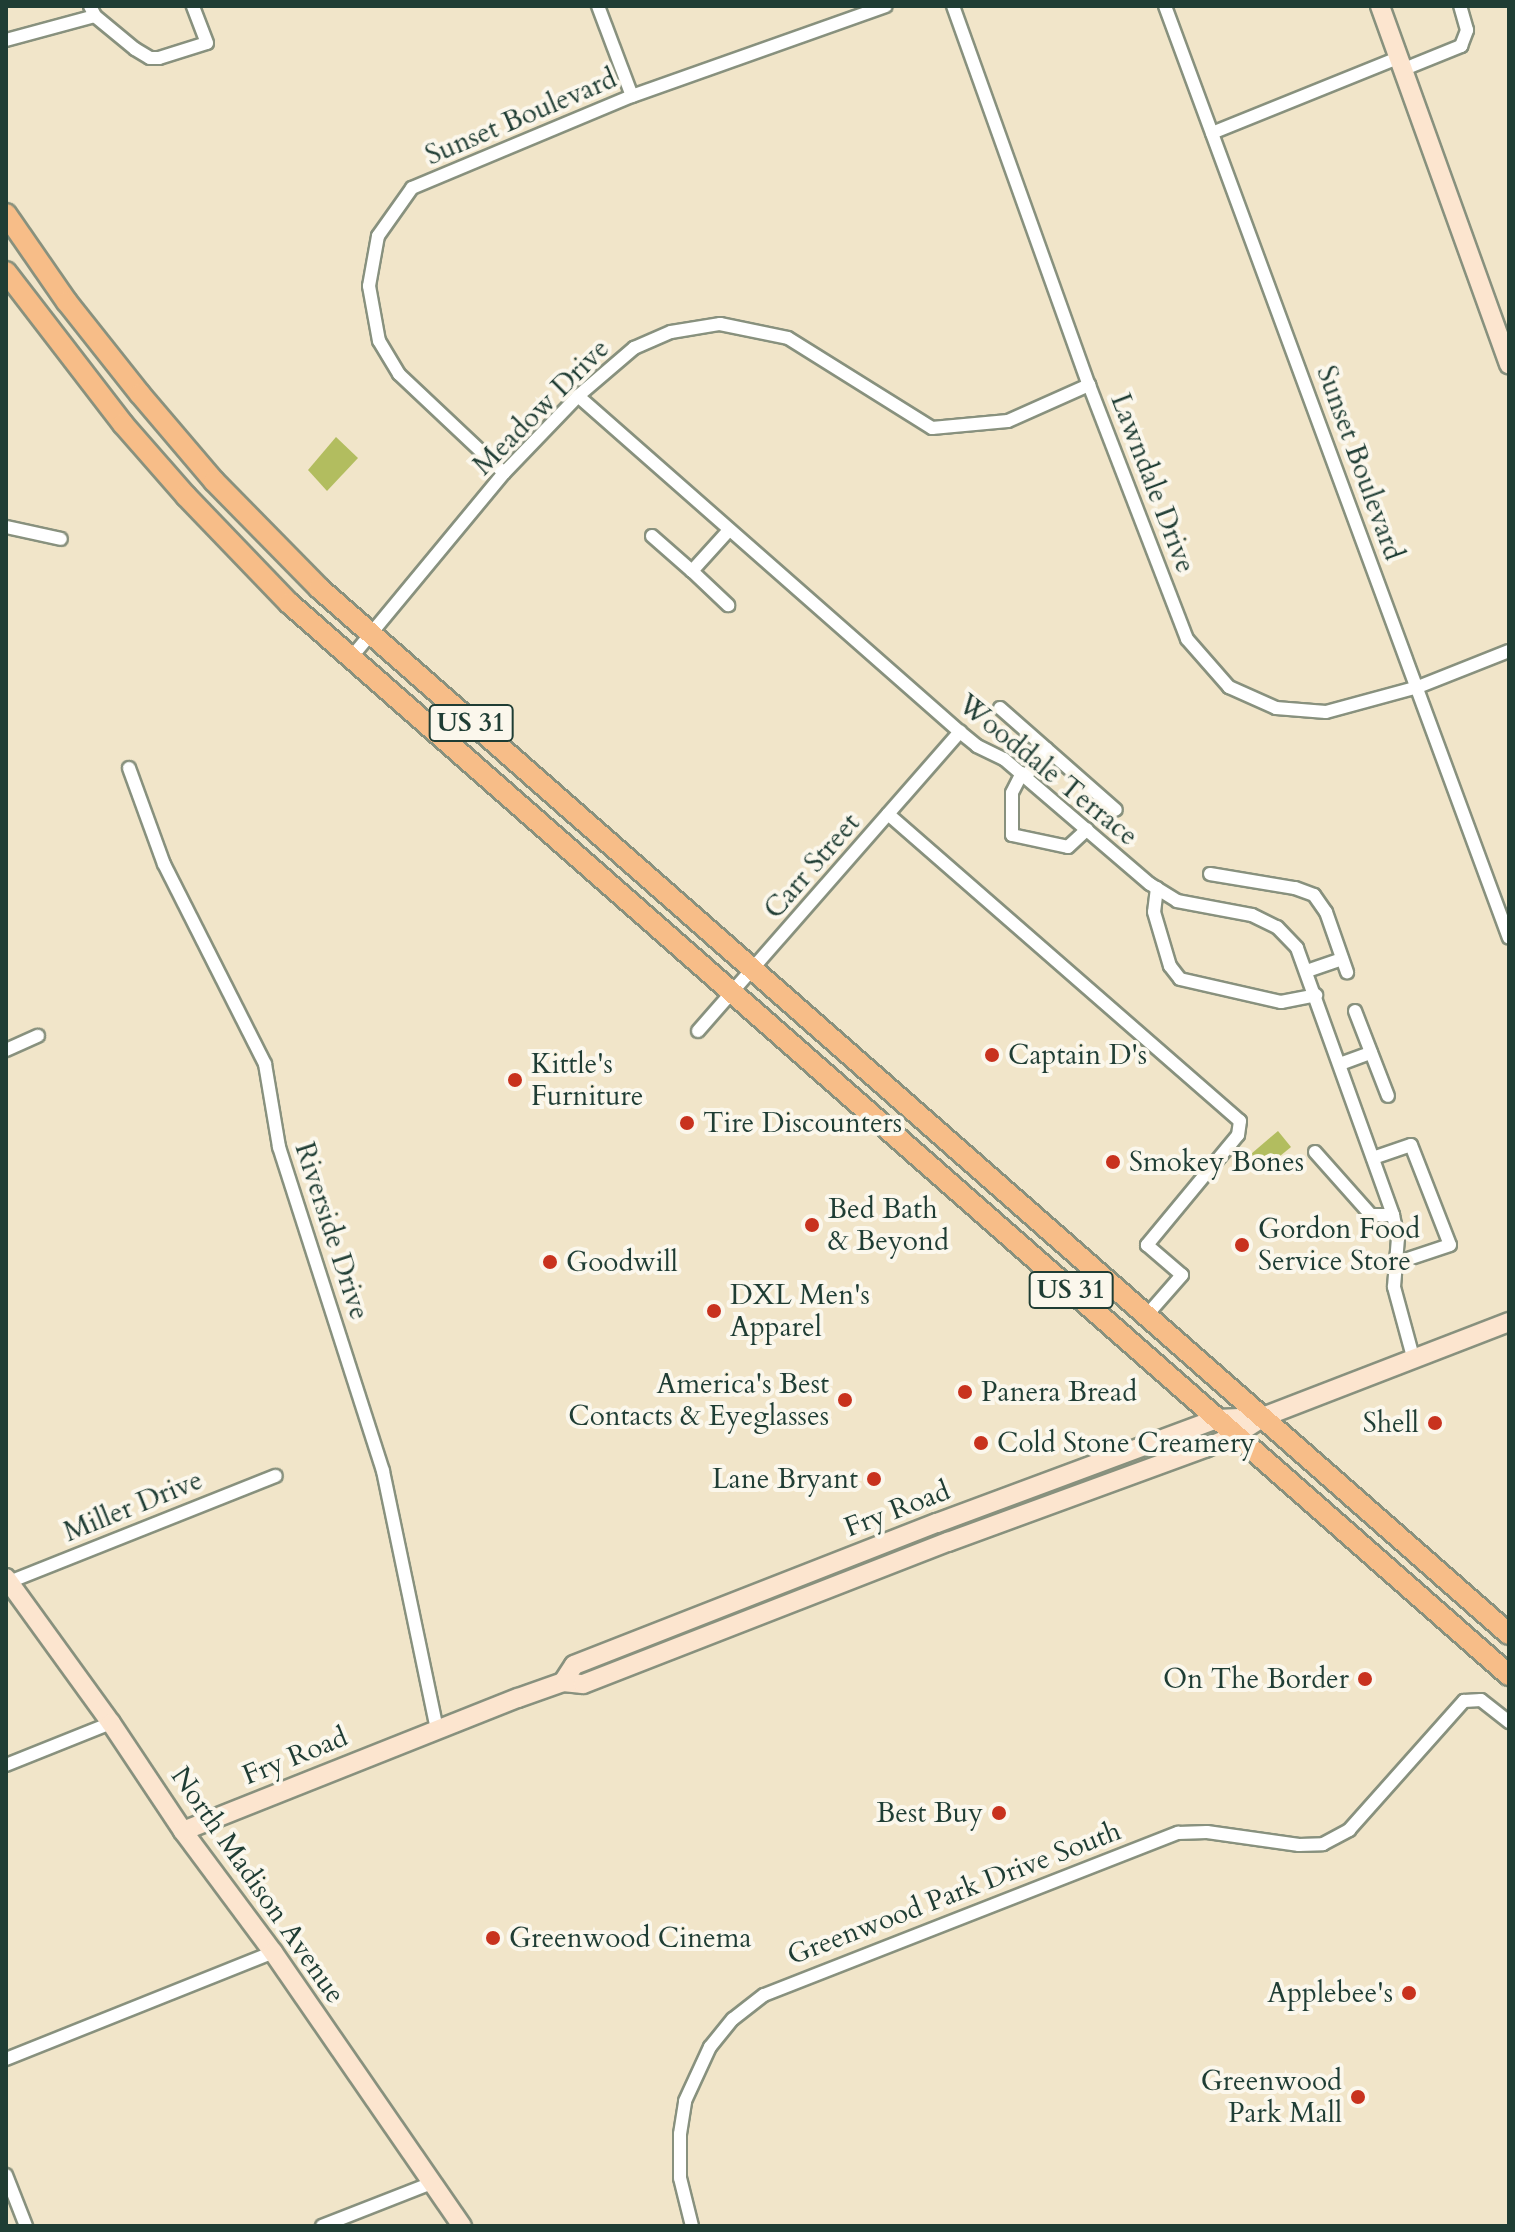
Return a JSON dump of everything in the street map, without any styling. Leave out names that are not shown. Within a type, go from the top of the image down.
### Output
[{"type":"main road","name":"US 31","points":[[6,214],[67,302],[140,394],[200,464],[319,588],[1509,1634]]},
{"type":"main road","name":"US 31","points":[[6,272],[123,424],[186,496],[289,603],[1509,1675]]},
{"type":"street","points":[[6,40],[93,11],[142,54],[159,58],[207,43],[193,6]]},
{"type":"street","points":[[598,6],[632,96]]},
{"type":"street","name":"Sunset Boulevard","points":[[504,473],[399,374],[379,341],[369,286],[378,236],[412,188],[632,96],[886,6]]},
{"type":"street","name":"Lawndale Drive","points":[[953,6],[1089,385],[1187,639],[1229,687],[1276,708],[1326,712],[1418,687],[1509,651]]},
{"type":"street","name":"Sunset Boulevard","points":[[1165,6],[1509,938]]},
{"type":"street","points":[[1380,6],[1509,364]]},
{"type":"street","points":[[1212,133],[1400,64],[1461,46],[1467,30],[1460,6]]},
{"type":"street","name":"Meadow Drive","points":[[350,659],[504,473],[578,396],[634,348],[671,332],[720,324],[788,338],[932,428],[1008,421],[1089,385]]},
{"type":"street","name":"Wooddale Terrace","points":[[578,396],[960,732],[1024,775],[1157,888],[1177,901],[1252,915],[1277,927],[1297,948],[1393,1215],[1398,1238],[1394,1287],[1413,1357]]},
{"type":"street","points":[[6,527],[61,539]]},
{"type":"street","points":[[692,571],[729,530]]},
{"type":"street","points":[[652,536],[728,605]]},
{"type":"street","points":[[1000,708],[1116,810]]},
{"type":"street","name":"Carr Street","points":[[698,1031],[960,732]]},
{"type":"street","points":[[1046,749],[1012,793],[1012,835],[1068,847],[1087,829]]},
{"type":"street","name":"Riverside Drive","points":[[129,768],[164,864],[265,1064],[279,1147],[383,1471],[437,1730]]},
{"type":"street","points":[[888,814],[1240,1121],[1238,1135],[1147,1245],[1182,1275],[1147,1315]]},
{"type":"street","points":[[1210,874],[1295,888],[1314,895],[1326,912],[1347,972]]},
{"type":"street","points":[[1157,888],[1154,912],[1170,966],[1180,979],[1281,1002],[1316,995]]},
{"type":"street","points":[[1307,971],[1342,959]]},
{"type":"street","points":[[1355,1011],[1388,1096]]},
{"type":"street","points":[[6,1050],[38,1036]]},
{"type":"street","points":[[1340,1064],[1371,1053]]},
{"type":"street","points":[[1373,1158],[1411,1145],[1450,1245],[1396,1263]]},
{"type":"street","points":[[1315,1152],[1371,1215],[1393,1215]]},
{"type":"street","name":"Fry Road","points":[[183,1831],[501,1705],[563,1682],[583,1684],[952,1540],[1234,1436],[1263,1417],[1509,1322]]},
{"type":"street","name":"Fry Road","points":[[563,1682],[574,1665],[937,1523],[1217,1419],[1263,1417]]},
{"type":"street","name":"Miller Drive","points":[[7,1580],[276,1476]]},
{"type":"street","name":"North Madison Avenue","points":[[7,1580],[111,1723],[183,1831],[273,1952],[462,2226]]},
{"type":"street","name":"Greenwood Park Drive South","points":[[692,2226],[680,2178],[680,2134],[685,2101],[710,2047],[733,2019],[764,1995],[1165,1836],[1191,1832],[1232,1834],[1299,1845],[1323,1844],[1349,1830],[1464,1701],[1481,1700],[1509,1722]]},
{"type":"street","points":[[6,1765],[111,1723]]},
{"type":"street","points":[[6,2059],[273,1952]]},
{"type":"street","points":[[6,2175],[26,2226]]},
{"type":"street","points":[[322,2226],[432,2183]]},
{"type":"green space","points":[[336,437],[358,458],[327,491],[308,470]]},
{"type":"green space","points":[[1278,1131],[1291,1147],[1257,1175],[1244,1160]]},
{"type":"place","name":"Captain D's","points":[[992,1055]]},
{"type":"place","name":"Kittle's Furniture","points":[[515,1080]]},
{"type":"place","name":"Tire Discounters","points":[[687,1123]]},
{"type":"place","name":"Smokey Bones","points":[[1113,1162]]},
{"type":"place","name":"Bed Bath & Beyond","points":[[812,1225]]},
{"type":"place","name":"Gordon Food Service Store","points":[[1242,1245]]},
{"type":"place","name":"Goodwill","points":[[550,1262]]},
{"type":"place","name":"DXL Men's Apparel","points":[[714,1311]]},
{"type":"place","name":"Panera Bread","points":[[965,1392]]},
{"type":"place","name":"America's Best Contacts & Eyeglasses","points":[[845,1400]]},
{"type":"place","name":"Shell","points":[[1435,1423]]},
{"type":"place","name":"Cold Stone Creamery","points":[[981,1443]]},
{"type":"place","name":"Lane Bryant","points":[[874,1479]]},
{"type":"place","name":"On The Border","points":[[1365,1679]]},
{"type":"place","name":"Best Buy","points":[[999,1813]]},
{"type":"place","name":"Greenwood Cinema","points":[[493,1938]]},
{"type":"place","name":"Applebee's","points":[[1409,1993]]},
{"type":"place","name":"Greenwood Park Mall","points":[[1358,2097]]}]
